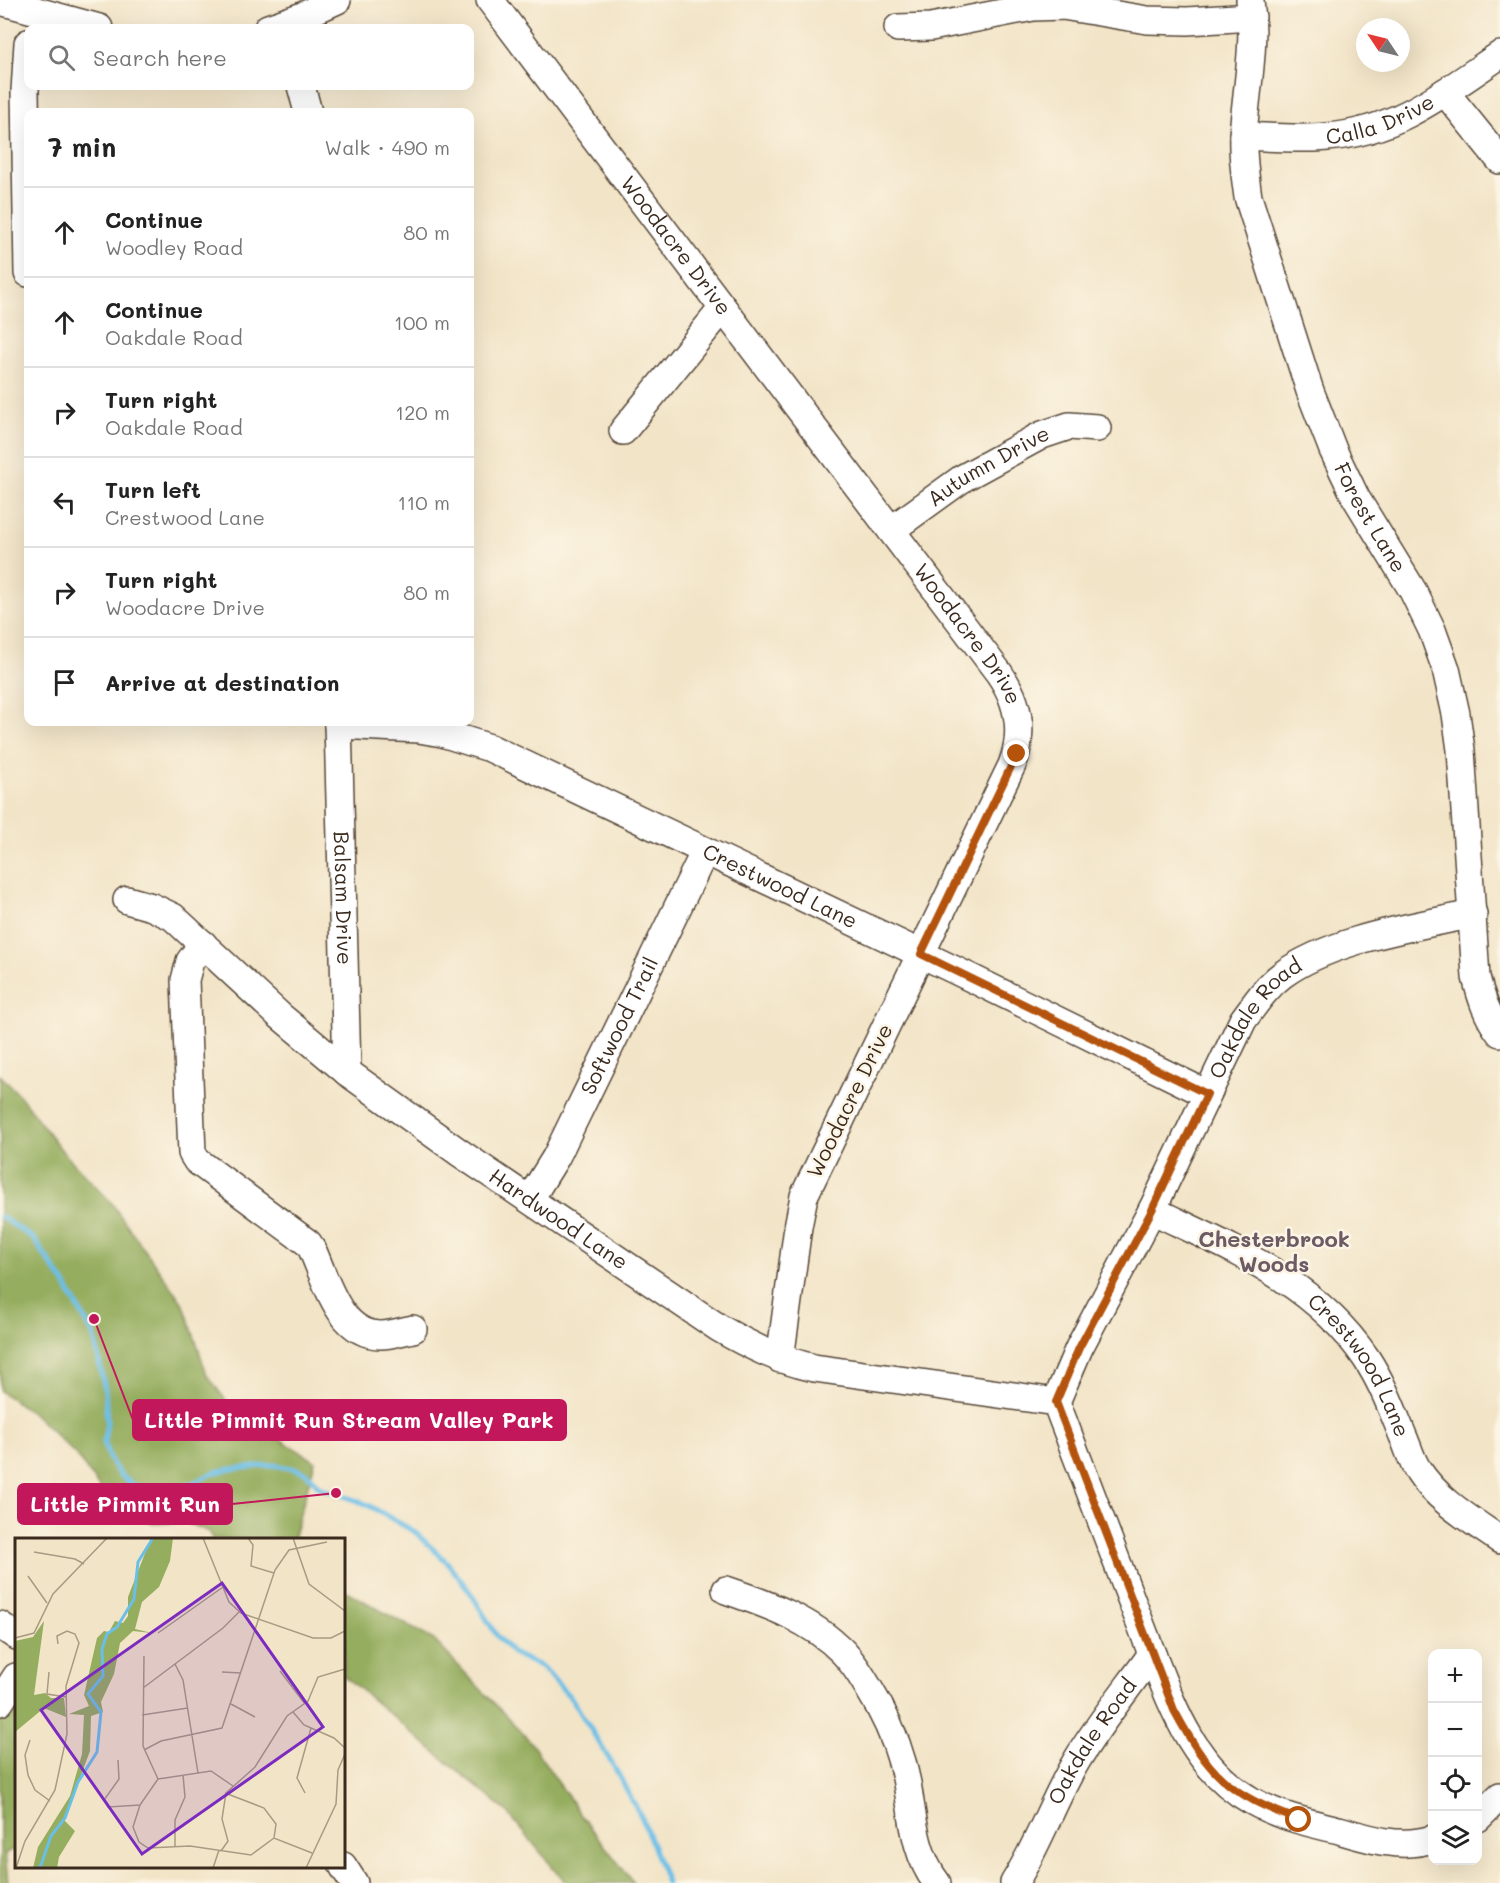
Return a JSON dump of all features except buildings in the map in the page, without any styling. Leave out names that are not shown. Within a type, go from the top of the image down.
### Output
[{"type":"street","points":[[285,24],[337,0]]},
{"type":"street","name":"Woodacre Drive","points":[[490,0],[1006,684],[1017,707],[1020,724],[1019,743],[1012,765],[804,1196],[780,1359]]},
{"type":"street","points":[[0,1],[33,19],[70,24]]},
{"type":"street","points":[[898,28],[931,27],[1033,7],[1063,6],[1147,20],[1187,21],[1251,8]]},
{"type":"street","name":"Forest Lane","points":[[1251,8],[1252,63],[1243,136],[1248,196],[1310,391],[1333,450],[1356,498],[1413,591],[1432,630],[1446,669],[1461,750],[1476,977],[1492,998],[1493,1023],[1500,1033]]},
{"type":"street","name":"Calla Drive","points":[[1243,136],[1327,137],[1361,132],[1390,123],[1419,110],[1500,55]]},
{"type":"street","points":[[25,90],[25,108]]},
{"type":"street","points":[[301,90],[307,108]]},
{"type":"street","points":[[1445,92],[1500,160]]},
{"type":"street","points":[[623,431],[723,308]]},
{"type":"street","name":"Autumn Drive","points":[[891,530],[963,478],[1042,435],[1069,426],[1097,428]]},
{"type":"street","name":"Balsam Drive","points":[[338,726],[347,1072]]},
{"type":"street","name":"Crestwood Lane","points":[[378,726],[419,729],[465,739],[520,762],[1207,1094]]},
{"type":"street","name":"Softwood Trail","points":[[530,1200],[556,1157],[705,850]]},
{"type":"street","name":"Hardwood Lane","points":[[127,900],[152,907],[173,917],[279,1015],[347,1072],[530,1200],[719,1328],[752,1347],[780,1359],[814,1368],[1056,1402]]},
{"type":"street","name":"Oakdale Road","points":[[1056,1402],[1079,1348],[1152,1210],[1243,1020],[1260,996],[1281,976],[1305,960],[1331,949],[1408,928],[1473,914]]},
{"type":"street","points":[[203,944],[190,961],[185,980],[192,1153],[197,1161],[308,1243],[340,1311],[355,1327],[367,1333],[381,1335],[413,1329]]},
{"type":"street","name":"Crestwood Lane","points":[[1152,1210],[1254,1260],[1287,1279],[1316,1301],[1366,1358],[1385,1391],[1416,1468],[1428,1484],[1446,1503],[1500,1540]]},
{"type":"street","points":[[1056,1402],[1174,1710],[1192,1743],[1208,1765],[1227,1784],[1252,1801],[1299,1820],[1381,1842],[1405,1843],[1428,1840]]},
{"type":"street","points":[[726,1590],[789,1614],[817,1631],[842,1652],[864,1679],[896,1742],[904,1768],[921,1856],[926,1869],[937,1883]]},
{"type":"street","points":[[0,1625],[15,1635]]},
{"type":"street","name":"Oakdale Road","points":[[1014,1883],[1078,1759],[1152,1654]]},
{"type":"street","points":[[0,1702],[15,1679]]},
{"type":"street","points":[[1482,1814],[1500,1796]]},
{"type":"street","points":[[344,1868],[354,1883]]},
{"type":"green space","points":[[0,1075],[20,1096],[63,1152],[110,1201],[184,1305],[207,1375],[241,1421],[275,1436],[315,1461],[293,1538],[212,1538],[210,1532],[184,1522],[153,1524],[114,1508],[77,1456],[34,1414],[0,1391]]},
{"type":"green space","points":[[345,1591],[434,1640],[529,1740],[582,1817],[634,1883],[566,1883],[507,1812],[345,1677]]},
{"type":"green space","points":[[15,1695],[15,1849],[5,1853],[8,1883],[0,1883],[0,1720]]},
{"type":"waterway","points":[[0,1216],[33,1238],[65,1284],[94,1336],[105,1391],[107,1422],[104,1442],[109,1458],[119,1474],[136,1487],[152,1494],[167,1492],[189,1485],[215,1472],[231,1469],[274,1465],[295,1469],[307,1473],[319,1487],[366,1504],[415,1532],[447,1562],[470,1592],[497,1636],[514,1654],[542,1667],[572,1699],[616,1770],[642,1818],[667,1883]]},
{"type":"place","name":"Little Pimmit Run Stream Valley Park","points":[[94,1319]]},
{"type":"place","name":"Little Pimmit Run","points":[[336,1493]]},
{"type":"district","name":"Chesterbrook Woods","points":[[1274,1252]]},
{"type":"route","points":[[1017,754],[921,954],[1207,1094],[1152,1210],[1079,1348],[1056,1402],[1174,1710],[1192,1743],[1208,1765],[1227,1784],[1266,1808],[1299,1820]]}]
